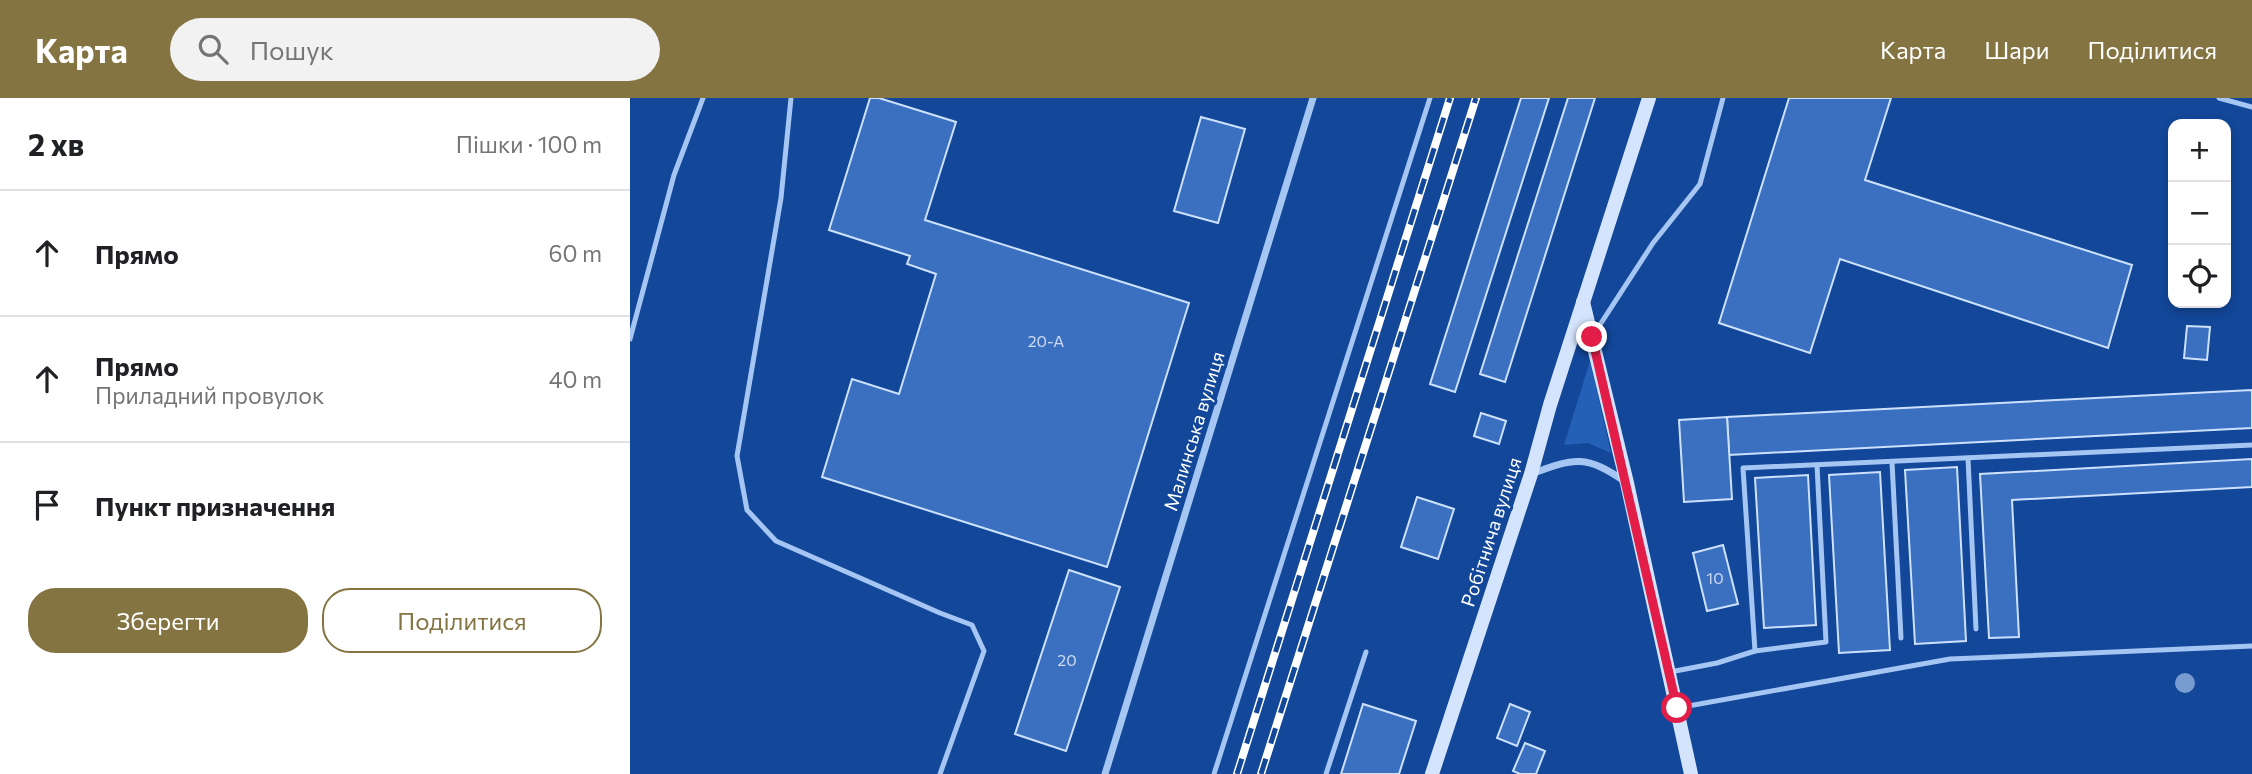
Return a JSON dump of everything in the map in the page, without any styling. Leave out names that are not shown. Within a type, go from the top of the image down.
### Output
[{"type":"street","name":"Малинська вулиця","points":[[1105,774],[1313,98]]},
{"type":"street","name":"Робітнича вулиця","points":[[1432,774],[1531,474],[1550,405],[1649,98]]},
{"type":"street","points":[[1583,300],[1627,483],[1691,774]]},
{"type":"street","points":[[1531,474],[1562,462],[1584,462],[1603,467],[1627,483]]},
{"type":"lane","points":[[630,339],[674,175],[703,98]]},
{"type":"lane","points":[[791,98],[782,198],[737,456],[747,510],[776,541],[972,625],[984,651],[940,774]]},
{"type":"lane","points":[[1214,774],[1430,98]]},
{"type":"lane","points":[[1592,337],[1653,243],[1700,184],[1723,98]]},
{"type":"lane","points":[[2219,98],[2252,107]]},
{"type":"lane","points":[[1755,651],[1743,468],[2252,445]]},
{"type":"lane","points":[[1968,458],[1976,629]]},
{"type":"lane","points":[[1892,461],[1901,638]]},
{"type":"lane","points":[[1669,673],[1717,663],[1755,651],[1826,642],[1817,465]]},
{"type":"lane","points":[[1677,708],[1950,659],[2252,646]]},
{"type":"lane","points":[[1326,774],[1366,652]]},
{"type":"shaded area","points":[[1590,361],[1611,453],[1588,443],[1564,445]]},
{"type":"building","points":[[870,98],[879,98],[956,122],[925,220],[1189,303],[1107,567],[822,477],[852,379],[899,394],[936,274],[907,264],[910,256],[829,230]]},
{"type":"building","points":[[1521,98],[1549,98],[1455,392],[1430,384]]},
{"type":"building","points":[[1568,98],[1595,98],[1505,382],[1480,374]]},
{"type":"building","points":[[1789,98],[1891,98],[1865,180],[2132,265],[2108,348],[1840,259],[1810,353],[1719,323]]},
{"type":"building","points":[[1201,117],[1245,129],[1218,223],[1174,211]]},
{"type":"building","points":[[2187,326],[2210,327],[2207,360],[2184,358]]},
{"type":"building","points":[[2252,390],[2252,428],[1729,455],[1727,417]]},
{"type":"building","points":[[1481,413],[1506,421],[1499,444],[1474,436]]},
{"type":"building","points":[[1727,417],[1732,499],[1684,502],[1679,420]]},
{"type":"building","points":[[2252,459],[2252,487],[2012,500],[2019,637],[1989,638],[1980,474]]},
{"type":"building","points":[[1957,467],[1966,641],[1915,644],[1905,470]]},
{"type":"building","points":[[1880,472],[1890,650],[1839,653],[1829,475]]},
{"type":"building","points":[[1808,475],[1816,625],[1764,628],[1755,478]]},
{"type":"building","points":[[1417,497],[1454,509],[1438,559],[1401,547]]},
{"type":"building","points":[[1723,545],[1738,604],[1707,611],[1693,553]]},
{"type":"building","points":[[1069,570],[1120,587],[1066,751],[1015,734]]},
{"type":"building","points":[[1363,704],[1416,721],[1399,774],[1341,774]]},
{"type":"building","points":[[1510,704],[1530,712],[1517,746],[1497,738]]},
{"type":"building","points":[[1525,743],[1545,751],[1536,774],[1513,771]]},
{"type":"railway","points":[[1237,774],[1450,98]]},
{"type":"railway","points":[[1261,774],[1476,98]]},
{"type":"route","points":[[1592,337],[1677,708]]}]
